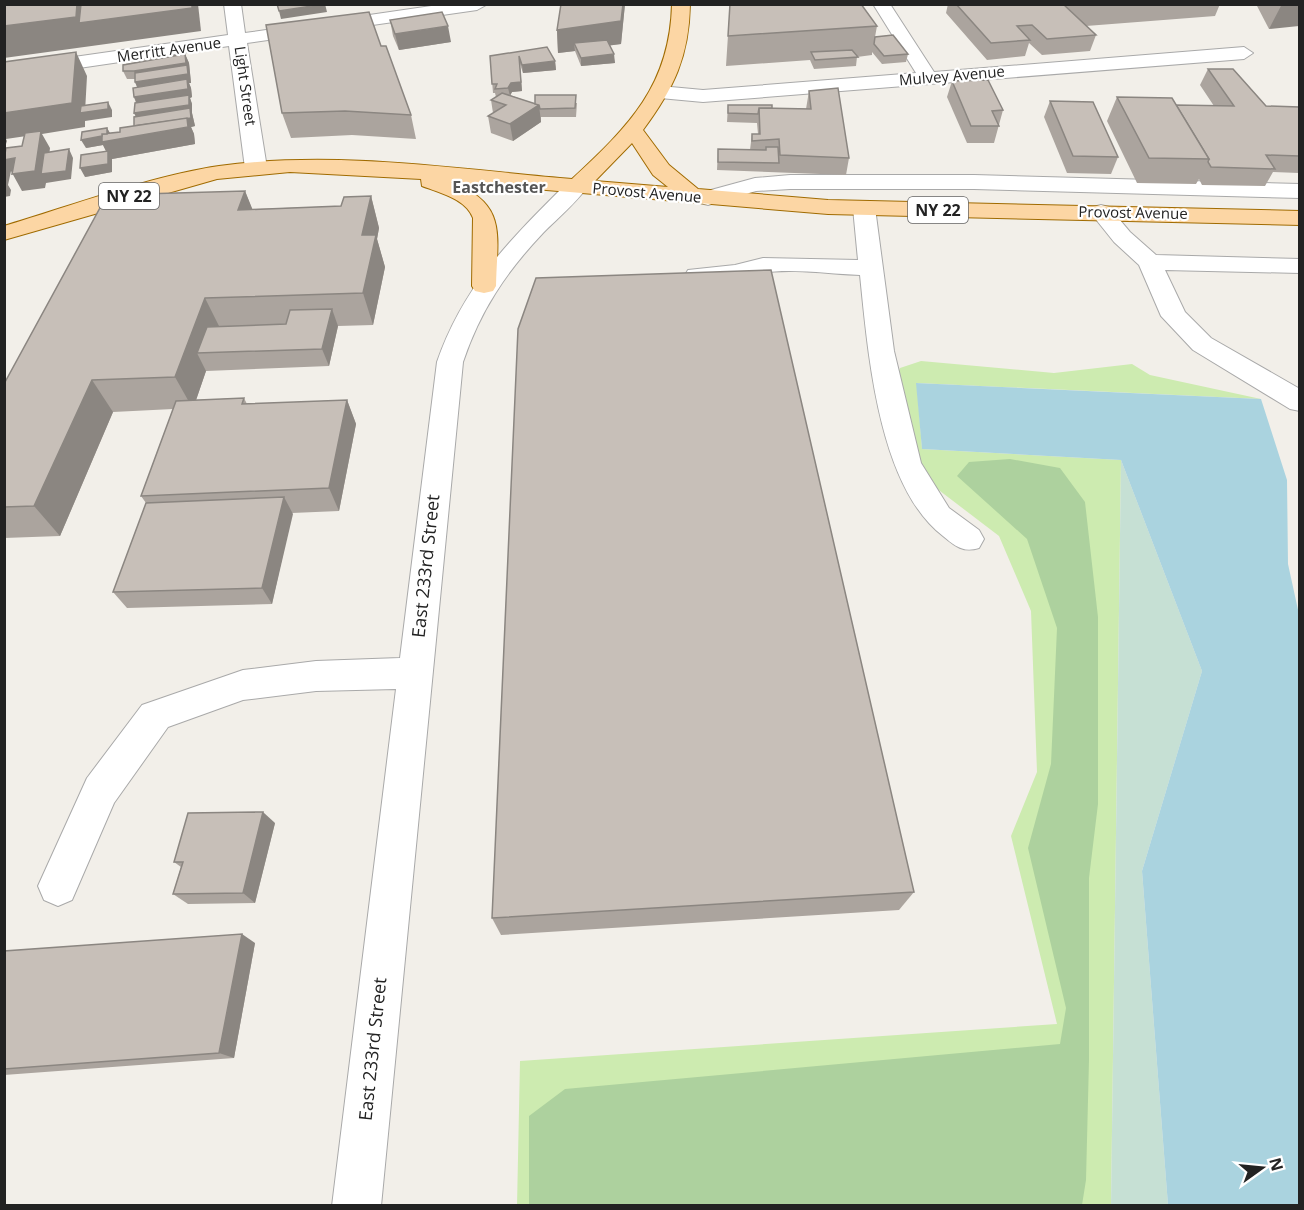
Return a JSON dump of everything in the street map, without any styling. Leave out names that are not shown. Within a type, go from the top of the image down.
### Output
[{"type":"main road","name":"East 233rd Street","points":[[577,186],[633,130],[660,92],[676,53],[681,4]]},
{"type":"main road","points":[[633,130],[661,171],[700,197]]},
{"type":"main road","name":"Provost Avenue","points":[[4,233],[159,187],[217,173],[256,168],[319,166],[864,208],[1299,218]]},
{"type":"main road","points":[[409,172],[463,196],[481,210],[485,223],[484,286]]},
{"type":"street","name":"Light Street","points":[[232,4],[256,168]]},
{"type":"street","points":[[881,4],[929,78]]},
{"type":"street","name":"Merritt Avenue","points":[[4,73],[477,5]]},
{"type":"street","name":"Mulvey Avenue","points":[[660,92],[703,96],[1244,53]]},
{"type":"street","points":[[700,197],[755,185],[790,182],[974,182],[1299,191]]},
{"type":"street","name":"East 233rd Street","points":[[356,1206],[450,363],[456,340],[484,286],[507,255],[577,186]]},
{"type":"street","points":[[864,208],[881,351],[907,464],[938,516],[968,539]]},
{"type":"street","points":[[1101,212],[1122,237],[1150,262],[1174,316],[1202,344],[1299,402]]},
{"type":"street","points":[[1150,262],[1299,266]]},
{"type":"street","points":[[679,276],[735,272],[763,265],[871,268]]},
{"type":"street","points":[[58,886],[100,791],[155,716],[243,685],[316,676],[414,673]]},
{"type":"green space","points":[[921,361],[1054,373],[1132,364],[1150,375],[1261,399],[917,383],[922,449],[1121,460],[1111,1205],[517,1206],[520,1061],[1057,1024],[1011,836],[1037,772],[1031,611],[999,536],[923,478],[893,389],[900,368]]},
{"type":"green space","points":[[1010,459],[1060,468],[1085,502],[1098,617],[1098,804],[1089,878],[1089,1060],[1086,1180],[1082,1205],[529,1205],[529,1116],[565,1089],[1060,1044],[1066,1008],[1028,848],[1051,764],[1057,628],[1027,539],[957,476],[969,462]]},
{"type":"green space","points":[[1121,460],[1202,671],[1142,871],[1168,1205],[1111,1206]]},
{"type":"water","points":[[916,383],[1261,399],[1287,480],[1288,564],[1300,619],[1299,1205],[1168,1205],[1142,871],[1202,671],[1121,460],[922,449]]},
{"type":"building","points":[[4,4],[77,4],[76,17],[4,26]]},
{"type":"building","points":[[81,4],[192,4],[192,8],[79,23]]},
{"type":"building","points":[[277,4],[325,4],[279,11]]},
{"type":"building","points":[[561,4],[623,4],[621,21],[557,30]]},
{"type":"building","points":[[730,4],[861,4],[877,26],[728,36]]},
{"type":"building","points":[[956,4],[1063,4],[1096,35],[1047,39],[1032,25],[1017,26],[1030,40],[991,43]]},
{"type":"building","points":[[369,12],[381,46],[386,46],[411,115],[345,111],[282,113],[266,25]]},
{"type":"building","points":[[442,12],[448,26],[395,34],[390,20]]},
{"type":"building","points":[[893,35],[908,54],[884,56],[874,44],[875,37]]},
{"type":"building","points":[[607,40],[614,54],[581,58],[574,43]]},
{"type":"building","points":[[547,47],[555,61],[522,65],[519,56],[521,82],[511,83],[508,88],[495,89],[497,84],[492,84],[490,56]]},
{"type":"building","points":[[852,50],[858,57],[815,60],[811,52]]},
{"type":"building","points":[[76,52],[72,103],[4,113],[4,62]]},
{"type":"building","points":[[185,54],[186,63],[123,71],[123,65]]},
{"type":"building","points":[[187,65],[188,74],[135,82],[135,73]]},
{"type":"building","points":[[1208,69],[1233,69],[1266,106],[1299,107],[1299,156],[1266,155],[1275,169],[1211,167],[1209,159],[1176,105],[1234,106]]},
{"type":"building","points":[[187,79],[188,89],[134,97],[133,88]]},
{"type":"building","points":[[988,80],[1003,110],[992,111],[999,126],[971,126],[952,81]]},
{"type":"building","points":[[838,88],[849,158],[780,155],[779,139],[752,141],[752,134],[760,134],[759,108],[811,109],[809,91]]},
{"type":"building","points":[[502,93],[539,105],[510,124],[488,116],[506,105],[491,100]]},
{"type":"building","points":[[189,95],[189,105],[134,113],[135,103]]},
{"type":"building","points":[[535,95],[576,95],[575,108],[540,109],[539,105],[535,104]]},
{"type":"building","points":[[1117,97],[1172,98],[1209,159],[1149,158]]},
{"type":"building","points":[[1050,101],[1093,102],[1118,157],[1073,156]]},
{"type":"building","points":[[108,102],[108,109],[80,113],[81,106]]},
{"type":"building","points":[[728,105],[772,105],[772,108],[759,108],[758,114],[728,113]]},
{"type":"building","points":[[190,108],[191,118],[134,126],[134,117]]},
{"type":"building","points":[[187,118],[188,127],[102,142],[102,134],[120,132],[120,128]]},
{"type":"building","points":[[107,128],[107,134],[81,140],[82,132]]},
{"type":"building","points":[[41,131],[35,171],[12,174],[15,158],[4,160],[6,148],[22,146],[25,133]]},
{"type":"building","points":[[766,147],[778,147],[779,163],[718,162],[718,149],[766,150]]},
{"type":"building","points":[[69,149],[66,171],[41,174],[44,153]]},
{"type":"building","points":[[108,151],[108,164],[80,168],[81,155]]},
{"type":"building","points":[[245,191],[238,210],[341,206],[344,197],[371,196],[362,235],[376,235],[363,293],[205,298],[175,377],[92,380],[34,506],[4,507],[4,384],[107,195]]},
{"type":"building","points":[[771,270],[914,892],[492,918],[518,329],[536,278]]},
{"type":"building","points":[[332,309],[322,349],[197,353],[207,327],[286,324],[290,310]]},
{"type":"building","points":[[244,398],[242,404],[347,400],[329,488],[141,496],[176,401]]},
{"type":"building","points":[[284,497],[262,588],[113,592],[146,503]]},
{"type":"building","points":[[263,812],[243,893],[173,894],[183,862],[174,862],[188,813]]},
{"type":"building","points":[[242,934],[219,1053],[4,1069],[4,951]]},
{"type":"district","name":"Eastchester","points":[[499,187]]}]
